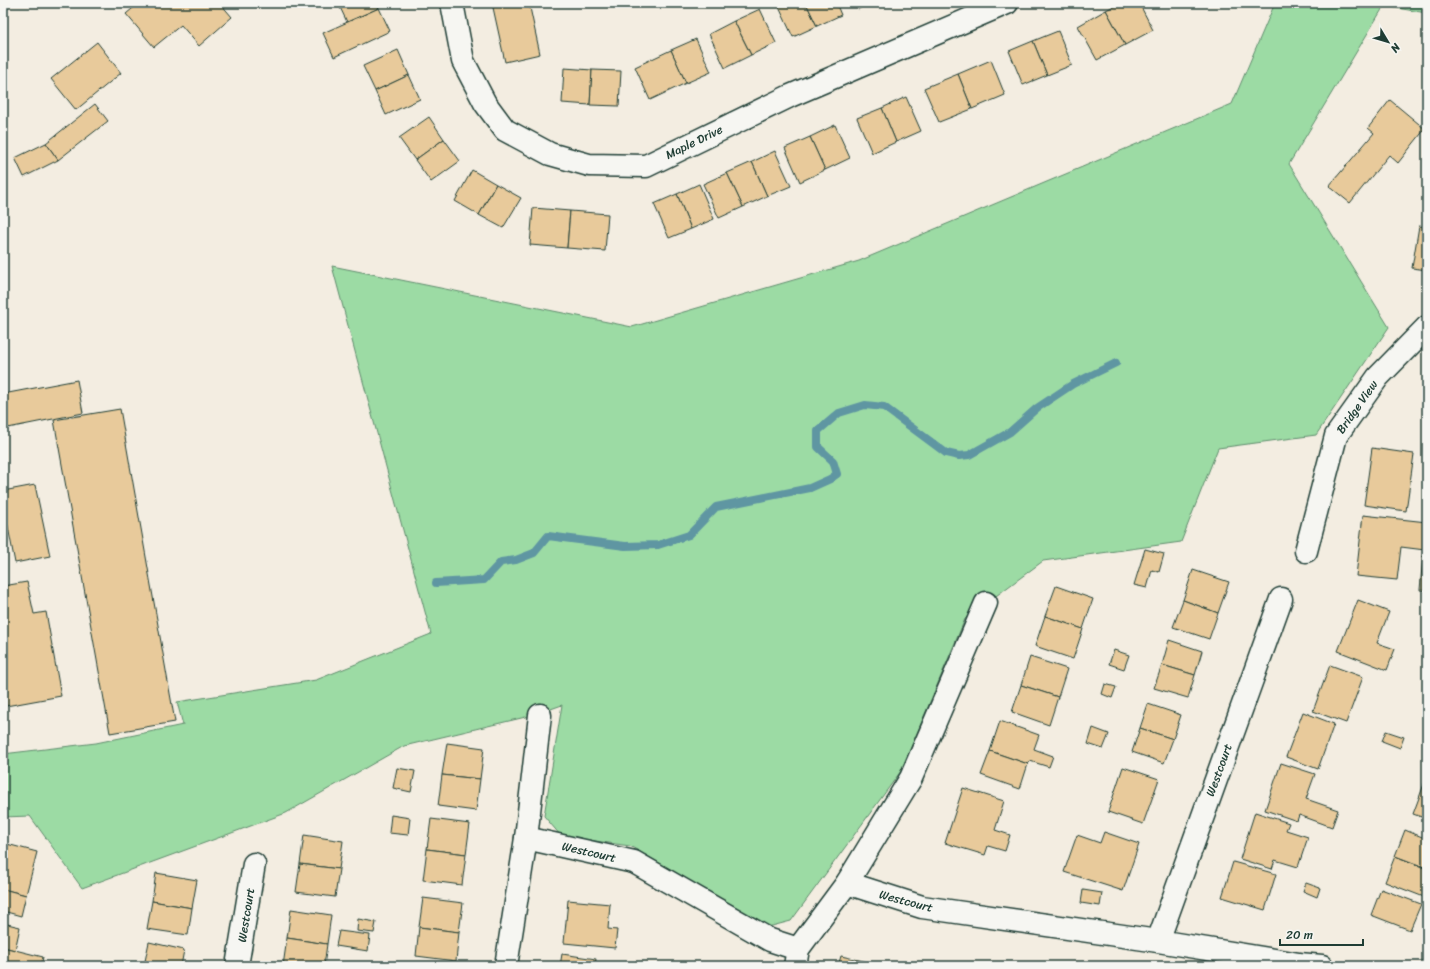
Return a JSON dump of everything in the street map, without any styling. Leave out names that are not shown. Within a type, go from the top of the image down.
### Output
[{"type":"street","name":"Maple Drive","points":[[452,3],[453,16],[463,61],[485,103],[505,130],[550,154],[589,165],[646,166],[790,96],[1007,3]]},
{"type":"street","name":"Bridge View","points":[[1306,551],[1336,436],[1378,377],[1427,327]]},
{"type":"street","name":"Westcourt","points":[[1158,941],[1281,599]]},
{"type":"street","name":"Westcourt","points":[[526,838],[634,862],[770,940],[797,958],[846,883],[911,778],[986,603]]},
{"type":"street","points":[[506,966],[526,838],[540,715]]},
{"type":"street","name":"Westcourt","points":[[237,966],[254,864]]},
{"type":"street","name":"Westcourt","points":[[846,883],[922,908],[1158,941],[1299,965],[1322,966]]},
{"type":"green space","points":[[1275,3],[1427,3],[1427,13],[1384,6],[1289,164],[1389,327],[1316,435],[1218,448],[1181,542],[1043,561],[965,619],[901,771],[791,921],[768,927],[630,846],[561,836],[544,816],[562,705],[534,715],[404,746],[286,813],[82,888],[30,816],[3,817],[3,754],[96,743],[183,725],[177,702],[316,680],[431,634],[332,266],[632,327],[859,261],[1232,104]]},
{"type":"building","points":[[139,3],[162,3],[163,5],[165,3],[220,3],[232,17],[199,46],[181,25],[154,47],[126,14]]},
{"type":"building","points":[[338,3],[377,3],[379,8],[347,22]]},
{"type":"building","points":[[492,3],[529,3],[540,54],[505,62]]},
{"type":"building","points":[[782,3],[806,3],[817,26],[793,37],[778,5]]},
{"type":"building","points":[[806,3],[836,3],[841,15],[817,26]]},
{"type":"building","points":[[855,3],[872,3],[858,9]]},
{"type":"building","points":[[1120,3],[1139,3],[1153,30],[1125,45],[1106,10]]},
{"type":"building","points":[[379,8],[390,31],[334,57],[323,33]]},
{"type":"building","points":[[760,9],[776,43],[751,55],[734,21]]},
{"type":"building","points":[[1106,10],[1125,45],[1097,60],[1078,26]]},
{"type":"building","points":[[734,21],[751,55],[725,68],[709,34]]},
{"type":"building","points":[[1058,31],[1072,65],[1047,75],[1033,41]]},
{"type":"building","points":[[696,39],[711,72],[686,83],[671,50]]},
{"type":"building","points":[[1033,41],[1047,75],[1023,85],[1009,51]]},
{"type":"building","points":[[97,42],[121,73],[76,110],[51,79]]},
{"type":"building","points":[[398,50],[409,75],[375,91],[363,66]]},
{"type":"building","points":[[671,50],[686,83],[650,100],[635,67]]},
{"type":"building","points":[[991,60],[1005,95],[972,109],[958,74]]},
{"type":"building","points":[[564,68],[592,70],[590,105],[562,103]]},
{"type":"building","points":[[592,70],[621,71],[619,106],[590,105]]},
{"type":"building","points":[[958,74],[972,109],[939,122],[924,88]]},
{"type":"building","points":[[409,75],[420,99],[386,115],[375,91]]},
{"type":"building","points":[[906,97],[921,131],[896,142],[882,108]]},
{"type":"building","points":[[1390,100],[1425,129],[1398,163],[1389,155],[1350,203],[1329,186],[1374,133],[1368,128]]},
{"type":"building","points":[[95,104],[108,121],[58,160],[46,143]]},
{"type":"building","points":[[882,108],[896,142],[872,153],[857,118]]},
{"type":"building","points":[[429,117],[444,139],[415,160],[399,138]]},
{"type":"building","points":[[835,125],[850,158],[825,170],[810,137]]},
{"type":"building","points":[[810,137],[825,170],[800,182],[785,148]]},
{"type":"building","points":[[444,139],[460,161],[431,182],[415,160]]},
{"type":"building","points":[[46,143],[58,160],[24,177],[15,158]]},
{"type":"building","points":[[775,151],[791,186],[767,196],[752,162]]},
{"type":"building","points":[[752,162],[767,196],[743,207],[727,173]]},
{"type":"building","points":[[472,170],[496,184],[479,215],[455,201]]},
{"type":"building","points":[[727,173],[743,207],[719,218],[703,184]]},
{"type":"building","points":[[496,184],[521,198],[503,228],[479,215]]},
{"type":"building","points":[[699,184],[714,219],[691,229],[677,194]]},
{"type":"building","points":[[677,194],[691,229],[669,238],[654,204]]},
{"type":"building","points":[[533,208],[570,211],[567,248],[530,245]]},
{"type":"building","points":[[570,211],[608,214],[605,251],[567,248]]},
{"type":"building","points":[[1419,226],[1427,227],[1427,270],[1412,268]]},
{"type":"building","points":[[77,380],[83,413],[3,429],[3,394]]},
{"type":"building","points":[[120,409],[175,722],[110,733],[54,420]]},
{"type":"building","points":[[1372,448],[1414,454],[1406,511],[1364,505]]},
{"type":"building","points":[[35,485],[50,556],[15,563],[3,501],[3,491]]},
{"type":"building","points":[[1363,515],[1427,522],[1425,550],[1401,547],[1397,580],[1356,576]]},
{"type":"building","points":[[1145,549],[1164,554],[1159,572],[1152,570],[1147,588],[1134,585]]},
{"type":"building","points":[[1423,555],[1427,555],[1427,591],[1420,590]]},
{"type":"building","points":[[1193,570],[1229,582],[1218,613],[1183,600]]},
{"type":"building","points":[[27,582],[34,614],[46,612],[61,696],[6,706],[3,687],[3,586]]},
{"type":"building","points":[[1056,586],[1093,599],[1083,629],[1045,616]]},
{"type":"building","points":[[1183,600],[1218,613],[1209,639],[1173,627]]},
{"type":"building","points":[[1358,600],[1389,612],[1377,643],[1395,649],[1387,670],[1338,651]]},
{"type":"building","points":[[1045,616],[1083,629],[1073,659],[1035,646]]},
{"type":"building","points":[[1169,640],[1202,651],[1195,675],[1162,665]]},
{"type":"building","points":[[1114,650],[1129,655],[1124,669],[1109,664]]},
{"type":"building","points":[[1030,657],[1067,669],[1058,697],[1021,685]]},
{"type":"building","points":[[1162,665],[1195,675],[1188,698],[1154,688]]},
{"type":"building","points":[[1330,665],[1363,677],[1346,723],[1313,711]]},
{"type":"building","points":[[1105,684],[1116,687],[1112,698],[1102,694]]},
{"type":"building","points":[[1021,685],[1058,697],[1049,725],[1012,712]]},
{"type":"building","points":[[1148,704],[1181,715],[1173,739],[1140,728]]},
{"type":"building","points":[[1303,712],[1334,724],[1318,769],[1286,757]]},
{"type":"building","points":[[1000,721],[1039,735],[1034,749],[1053,756],[1049,767],[1030,761],[1028,764],[990,751]]},
{"type":"building","points":[[1093,728],[1109,734],[1103,749],[1088,744]]},
{"type":"building","points":[[1140,728],[1173,739],[1164,763],[1132,752]]},
{"type":"building","points":[[1386,731],[1404,737],[1400,748],[1382,741]]},
{"type":"building","points":[[447,743],[484,748],[480,779],[442,775]]},
{"type":"building","points":[[990,751],[1028,764],[1020,789],[981,775]]},
{"type":"building","points":[[1281,763],[1315,774],[1306,799],[1338,810],[1332,827],[1299,815],[1297,821],[1265,810]]},
{"type":"building","points":[[1123,767],[1159,779],[1143,824],[1108,812]]},
{"type":"building","points":[[397,768],[415,771],[411,792],[393,788]]},
{"type":"building","points":[[442,775],[480,779],[476,811],[438,806]]},
{"type":"building","points":[[1427,775],[1427,789],[1423,787]]},
{"type":"building","points":[[1423,787],[1427,789],[1427,819],[1413,814]]},
{"type":"building","points":[[963,788],[1004,801],[995,830],[1010,835],[1005,851],[988,846],[985,855],[945,843]]},
{"type":"building","points":[[1255,812],[1289,823],[1286,830],[1308,837],[1298,867],[1275,860],[1272,869],[1240,859]]},
{"type":"building","points":[[391,815],[410,818],[408,835],[389,833]]},
{"type":"building","points":[[431,819],[470,824],[466,854],[427,849]]},
{"type":"building","points":[[1405,830],[1427,839],[1427,868],[1395,856]]},
{"type":"building","points":[[1104,832],[1139,844],[1123,891],[1064,872],[1077,835],[1100,843]]},
{"type":"building","points":[[304,835],[343,841],[339,869],[300,864]]},
{"type":"building","points":[[3,843],[37,852],[26,895],[3,889]]},
{"type":"building","points":[[427,849],[466,854],[462,885],[423,880]]},
{"type":"building","points":[[1395,856],[1427,869],[1427,889],[1424,897],[1385,882]]},
{"type":"building","points":[[1233,862],[1276,874],[1265,910],[1222,897]]},
{"type":"building","points":[[300,864],[339,869],[335,897],[296,892]]},
{"type":"building","points":[[156,873],[197,880],[192,908],[152,901]]},
{"type":"building","points":[[1306,883],[1320,888],[1317,897],[1303,891]]},
{"type":"building","points":[[3,889],[26,895],[21,916],[3,911]]},
{"type":"building","points":[[1381,889],[1421,904],[1410,930],[1371,915]]},
{"type":"building","points":[[1083,890],[1102,893],[1100,906],[1081,903]]},
{"type":"building","points":[[423,898],[463,903],[459,932],[419,927]]},
{"type":"building","points":[[568,900],[610,904],[608,929],[617,930],[615,948],[564,943]]},
{"type":"building","points":[[152,901],[192,908],[188,935],[147,929]]},
{"type":"building","points":[[291,909],[331,915],[327,944],[287,938]]},
{"type":"building","points":[[358,919],[376,922],[374,933],[357,931]]},
{"type":"building","points":[[3,923],[20,927],[15,950],[3,947]]},
{"type":"building","points":[[419,927],[459,932],[456,961],[416,956]]},
{"type":"building","points":[[339,931],[370,935],[368,951],[336,946]]},
{"type":"building","points":[[287,938],[327,944],[324,966],[283,966]]},
{"type":"building","points":[[149,942],[184,950],[181,966],[144,966]]},
{"type":"building","points":[[3,947],[43,957],[41,966],[3,966]]},
{"type":"building","points":[[562,954],[596,959],[595,966],[560,966]]},
{"type":"building","points":[[841,956],[886,966],[838,966]]},
{"type":"waterway","points":[[436,583],[484,580],[501,562],[516,560],[534,553],[548,536],[625,546],[658,545],[689,535],[716,507],[810,488],[830,479],[837,474],[833,461],[818,447],[818,431],[839,413],[865,405],[884,407],[946,453],[959,456],[969,455],[1010,432],[1037,408],[1073,384],[1116,363]]}]
